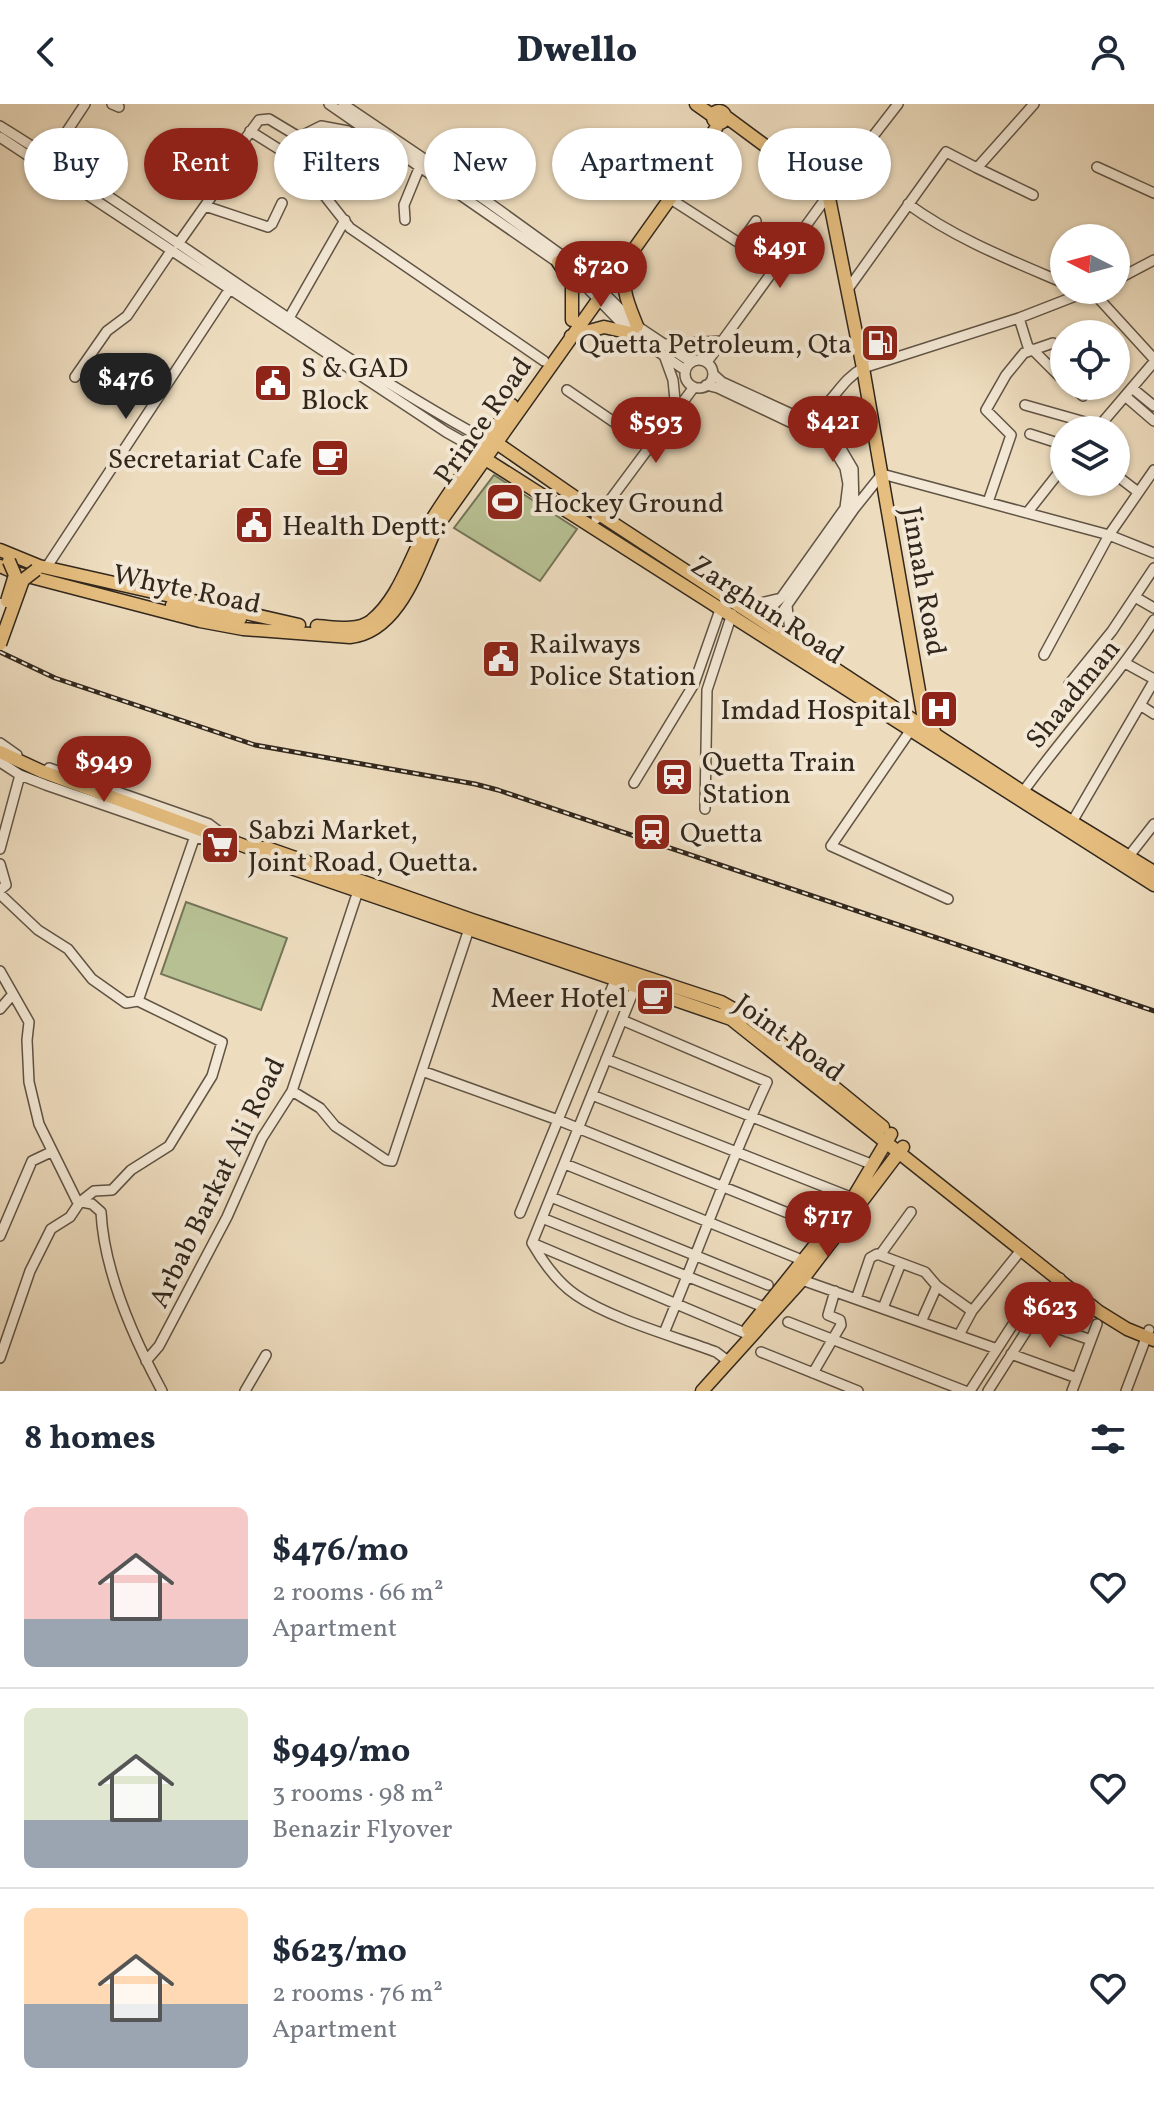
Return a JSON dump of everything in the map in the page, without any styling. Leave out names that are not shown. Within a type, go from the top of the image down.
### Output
[{"type":"main road","points":[[696,104],[718,114],[758,144]]},
{"type":"main road","name":"Prince Road","points":[[485,447],[571,336],[598,289],[718,114]]},
{"type":"main road","name":"Prince Road","points":[[280,626],[350,637],[364,636],[375,630],[408,588],[436,528],[485,447],[572,320],[632,251],[668,200]]},
{"type":"main road","name":"Jinnah Road","points":[[829,200],[872,416],[923,714],[936,734]]},
{"type":"main road","points":[[571,336],[604,327],[634,330],[623,285],[632,251]]},
{"type":"main road","points":[[558,262],[572,283],[572,320]]},
{"type":"main road","points":[[578,267],[598,289]]},
{"type":"main road","name":"Zarghun Road","points":[[485,447],[596,520]]},
{"type":"main road","name":"Zarghun Road","points":[[485,447],[910,731],[1154,885]]},
{"type":"main road","name":"Whyte Road","points":[[0,550],[41,569],[210,614],[280,626]]},
{"type":"main road","points":[[3,561],[41,569]]},
{"type":"main road","points":[[0,623],[15,579],[15,571],[3,561]]},
{"type":"main road","name":"Whyte Road","points":[[3,561],[16,573],[200,621],[243,629],[280,626]]},
{"type":"main road","points":[[0,644],[24,578],[41,569]]},
{"type":"main road","name":"Whyte Road","points":[[41,569],[280,626]]},
{"type":"main road","name":"Zarghun Road","points":[[730,608],[791,639],[1023,792],[1154,872]]},
{"type":"main road","name":"Joint Road","points":[[0,752],[201,834],[250,848],[265,859],[472,920],[721,1002],[751,1019],[889,1137]]},
{"type":"main road","name":"Joint Road","points":[[360,886],[469,929],[731,1019],[889,1137],[1103,1305],[1151,1335]]},
{"type":"main road","points":[[728,1361],[733,1348],[853,1198],[889,1137]]},
{"type":"main road","points":[[702,1391],[802,1280],[903,1148]]},
{"type":"main road","name":"Joint Road","points":[[903,1148],[1108,1318],[1151,1335]]},
{"type":"street","points":[[69,128],[85,104]]},
{"type":"street","points":[[329,104],[598,289],[634,330],[688,366]]},
{"type":"street","points":[[343,104],[447,173],[578,267]]},
{"type":"street","points":[[880,128],[898,104]]},
{"type":"street","points":[[977,168],[1034,104]]},
{"type":"street","points":[[253,128],[263,118],[282,128]]},
{"type":"street","name":"Zarghun Road","points":[[0,126],[24,141]]},
{"type":"street","points":[[258,136],[301,163],[303,174],[350,228],[544,361]]},
{"type":"street","name":"Zarghun Road","points":[[0,137],[289,318],[485,447]]},
{"type":"street","points":[[848,289],[945,148],[977,168],[1033,195]]},
{"type":"street","points":[[405,220],[404,205],[420,166]]},
{"type":"street","points":[[1097,167],[1154,193]]},
{"type":"street","name":"Zarghun Road","points":[[110,200],[229,290],[446,432],[485,447]]},
{"type":"street","points":[[75,377],[107,331],[127,316],[209,200]]},
{"type":"street","points":[[672,200],[750,250]]},
{"type":"street","points":[[707,362],[825,200]]},
{"type":"street","points":[[205,206],[268,227],[282,203]]},
{"type":"street","points":[[908,204],[940,227],[1050,277]]},
{"type":"street","points":[[289,318],[345,220]]},
{"type":"street","points":[[740,244],[756,221]]},
{"type":"street","points":[[1130,273],[1154,260]]},
{"type":"street","points":[[41,569],[229,290]]},
{"type":"street","points":[[823,410],[853,373],[863,368],[1054,304]]},
{"type":"street","points":[[1099,304],[1154,361],[1130,390]]},
{"type":"street","points":[[1019,318],[1031,349],[1050,367]]},
{"type":"street","points":[[664,350],[722,341]]},
{"type":"street","points":[[988,502],[1011,435],[986,410],[1006,375],[1031,349],[1050,344]]},
{"type":"street","points":[[664,350],[673,380],[676,410]]},
{"type":"street","points":[[694,387],[686,380],[688,366],[697,360],[707,362]]},
{"type":"street","points":[[707,362],[722,382],[822,428],[836,440],[853,469],[856,485],[854,509]]},
{"type":"street","points":[[706,385],[713,374]]},
{"type":"street","points":[[596,520],[694,387],[706,385],[718,388],[817,435],[831,445],[845,468],[848,484],[845,508],[784,602],[791,639]]},
{"type":"street","points":[[1132,388],[1154,406]]},
{"type":"street","points":[[567,390],[649,446]]},
{"type":"street","points":[[1108,416],[1122,400]]},
{"type":"street","points":[[1130,400],[1154,421]]},
{"type":"street","points":[[1025,405],[1060,416]]},
{"type":"street","points":[[803,419],[823,410],[849,409],[872,416]]},
{"type":"street","points":[[1030,434],[1050,440]]},
{"type":"street","points":[[1044,655],[1109,535],[1154,470]]},
{"type":"street","points":[[730,608],[784,602],[882,474],[1109,535],[1154,553]]},
{"type":"street","points":[[1130,482],[1154,490]]},
{"type":"street","points":[[1027,513],[1050,484]]},
{"type":"street","points":[[1069,684],[1112,631],[1154,568]]},
{"type":"street","points":[[1135,597],[1154,608]]},
{"type":"street","points":[[634,783],[694,684],[730,608]]},
{"type":"street","points":[[705,809],[707,690],[730,608]]},
{"type":"street","name":"Shaadman","points":[[1023,792],[1125,663],[1154,620]]},
{"type":"street","points":[[1072,822],[1154,680],[1125,663]]},
{"type":"street","points":[[1140,705],[1154,714]]},
{"type":"street","points":[[910,731],[831,846],[948,899]]},
{"type":"street","points":[[0,743],[31,763],[209,824],[229,840]]},
{"type":"street","points":[[0,762],[20,775],[201,834],[138,1001]]},
{"type":"street","points":[[0,849],[20,775]]},
{"type":"street","points":[[1129,856],[1154,824]]},
{"type":"street","points":[[0,864],[6,885],[0,892],[38,930],[68,949],[92,979],[126,1003],[138,1001],[222,1042],[212,1076],[169,1146],[131,1170],[112,1190],[94,1191],[80,1202],[70,1217],[51,1229],[30,1271],[0,1358]]},
{"type":"street","name":"Arbab Barkat Ali Road","points":[[146,1361],[159,1346],[227,1217],[262,1138],[292,1091],[360,886]]},
{"type":"street","points":[[292,1091],[320,1108],[335,1126],[392,1161],[469,929]]},
{"type":"street","points":[[0,971],[29,1022],[29,1082],[39,1124],[51,1152],[80,1202]]},
{"type":"street","points":[[520,1213],[616,978]]},
{"type":"street","points":[[532,1243],[636,985]]},
{"type":"street","points":[[0,1009],[13,994]]},
{"type":"street","points":[[622,1020],[767,1082],[664,1333]]},
{"type":"street","points":[[606,1059],[871,1164]]},
{"type":"street","points":[[422,1071],[558,1120],[820,1226]]},
{"type":"street","points":[[592,1095],[853,1198]]},
{"type":"street","points":[[0,1236],[32,1161],[51,1152]]},
{"type":"street","points":[[565,1164],[797,1258]]},
{"type":"street","points":[[551,1197],[768,1285]]},
{"type":"street","points":[[80,1202],[92,1204],[101,1212],[102,1237],[115,1281],[146,1361],[162,1391]]},
{"type":"street","points":[[856,1299],[870,1258],[880,1255],[911,1212]]},
{"type":"street","points":[[542,1218],[766,1308]]},
{"type":"street","points":[[532,1243],[745,1333]]},
{"type":"street","points":[[532,1243],[561,1282],[577,1296],[716,1352],[728,1361]]},
{"type":"street","points":[[959,1335],[972,1311],[1022,1249]]},
{"type":"street","points":[[880,1255],[925,1272],[937,1286],[972,1311]]},
{"type":"street","points":[[883,1308],[901,1263]]},
{"type":"street","points":[[988,1391],[1060,1278]]},
{"type":"street","points":[[802,1280],[997,1349]]},
{"type":"street","points":[[921,1322],[937,1286]]},
{"type":"street","points":[[813,1373],[835,1339],[841,1322],[828,1315],[835,1291]]},
{"type":"street","points":[[788,1322],[967,1391],[1026,1304]]},
{"type":"street","points":[[1067,1332],[1075,1312]]},
{"type":"street","points":[[1072,1391],[1097,1324]]},
{"type":"street","points":[[1051,1326],[1091,1340]]},
{"type":"street","points":[[1126,1391],[1151,1335]]},
{"type":"street","points":[[761,1352],[858,1391]]},
{"type":"street","points":[[1011,1354],[1077,1378]]},
{"type":"street","points":[[245,1391],[266,1355]]},
{"type":"street","points":[[823,1391],[828,1379]]},
{"type":"green space","name":"Hockey Ground","points":[[494,475],[577,529],[540,581],[454,528]]},
{"type":"green space","points":[[186,902],[287,938],[261,1010],[161,974]]},
{"type":"railway","points":[[0,652],[55,678],[255,745],[498,790],[1154,1011]]},
{"type":"place","name":"Quetta Petroleum, Qta","points":[[880,343]]},
{"type":"place","name":"S & GAD Block","points":[[273,383]]},
{"type":"place","name":"Secretariat Cafe","points":[[330,458]]},
{"type":"place","name":"Hockey Ground","points":[[505,502]]},
{"type":"place","name":"Health Deptt:","points":[[254,525]]},
{"type":"place","name":"Railways Police Station","points":[[501,659]]},
{"type":"place","name":"Imdad Hospital","points":[[939,709]]},
{"type":"place","name":"Quetta Train Station","points":[[674,777]]},
{"type":"place","name":"Quetta","points":[[652,832]]},
{"type":"place","name":"Sabzi Market, Joint Road, Quetta.","points":[[220,845]]},
{"type":"place","name":"Meer Hotel","points":[[655,997]]}]
